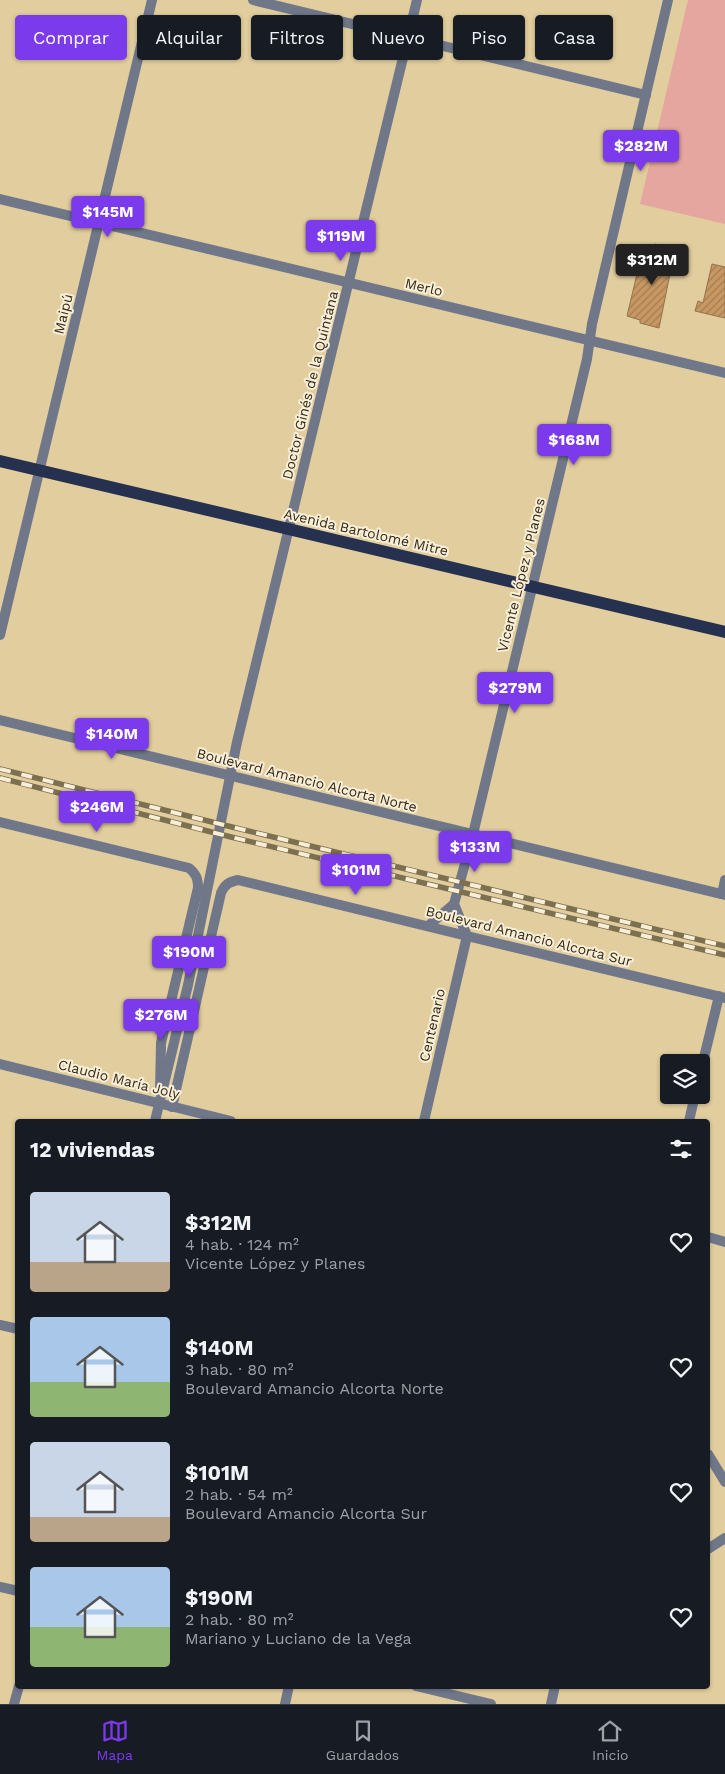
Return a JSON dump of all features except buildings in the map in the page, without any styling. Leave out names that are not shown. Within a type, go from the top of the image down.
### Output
[{"type":"main road","name":"Avenida Bartolomé Mitre","points":[[0,461],[725,632]]},
{"type":"street","name":"Maipú","points":[[0,635],[152,0]]},
{"type":"street","points":[[253,0],[353,24]]},
{"type":"street","name":"Doctor Ginés de la Quintana","points":[[413,15],[417,0]]},
{"type":"street","name":"Vicente López y Planes","points":[[454,904],[473,834],[587,359],[592,324],[668,0]]},
{"type":"street","points":[[443,46],[646,95]]},
{"type":"street","name":"Doctor Ginés de la Quintana","points":[[159,1104],[188,985],[230,776],[402,60]]},
{"type":"street","name":"Merlo","points":[[0,199],[725,372]]},
{"type":"street","name":"Boulevard Amancio Alcorta Norte","points":[[0,720],[723,895]]},
{"type":"street","points":[[0,822],[188,868],[198,880],[198,888],[161,1042],[159,1104],[155,1119]]},
{"type":"street","name":"Boulevard Amancio Alcorta Sur","points":[[172,1107],[221,893],[224,886],[230,881],[238,880],[722,997]]},
{"type":"street","points":[[723,895],[725,880]]},
{"type":"street","points":[[428,926],[454,904],[467,936]]},
{"type":"street","name":"Centenario","points":[[424,1119],[467,936]]},
{"type":"street","points":[[706,1054],[722,997]]},
{"type":"street","name":"Claudio María Joly","points":[[0,1064],[223,1119]]},
{"type":"street","points":[[689,1119],[693,1104]]},
{"type":"street","points":[[710,1238],[725,1242]]},
{"type":"street","points":[[0,1325],[15,1328]]},
{"type":"street","points":[[710,1457],[725,1482]]},
{"type":"street","points":[[710,1548],[725,1538]]},
{"type":"street","points":[[0,1587],[15,1590]]},
{"type":"street","points":[[14,1704],[18,1689]]},
{"type":"street","points":[[285,1704],[288,1689]]},
{"type":"street","points":[[428,1689],[491,1704]]},
{"type":"street","points":[[551,1704],[554,1689]]},
{"type":"shaded area","points":[[688,0],[725,0],[725,224],[640,204]]},
{"type":"railway","points":[[0,769],[725,946]]},
{"type":"railway","points":[[0,778],[231,837],[725,955]]}]
